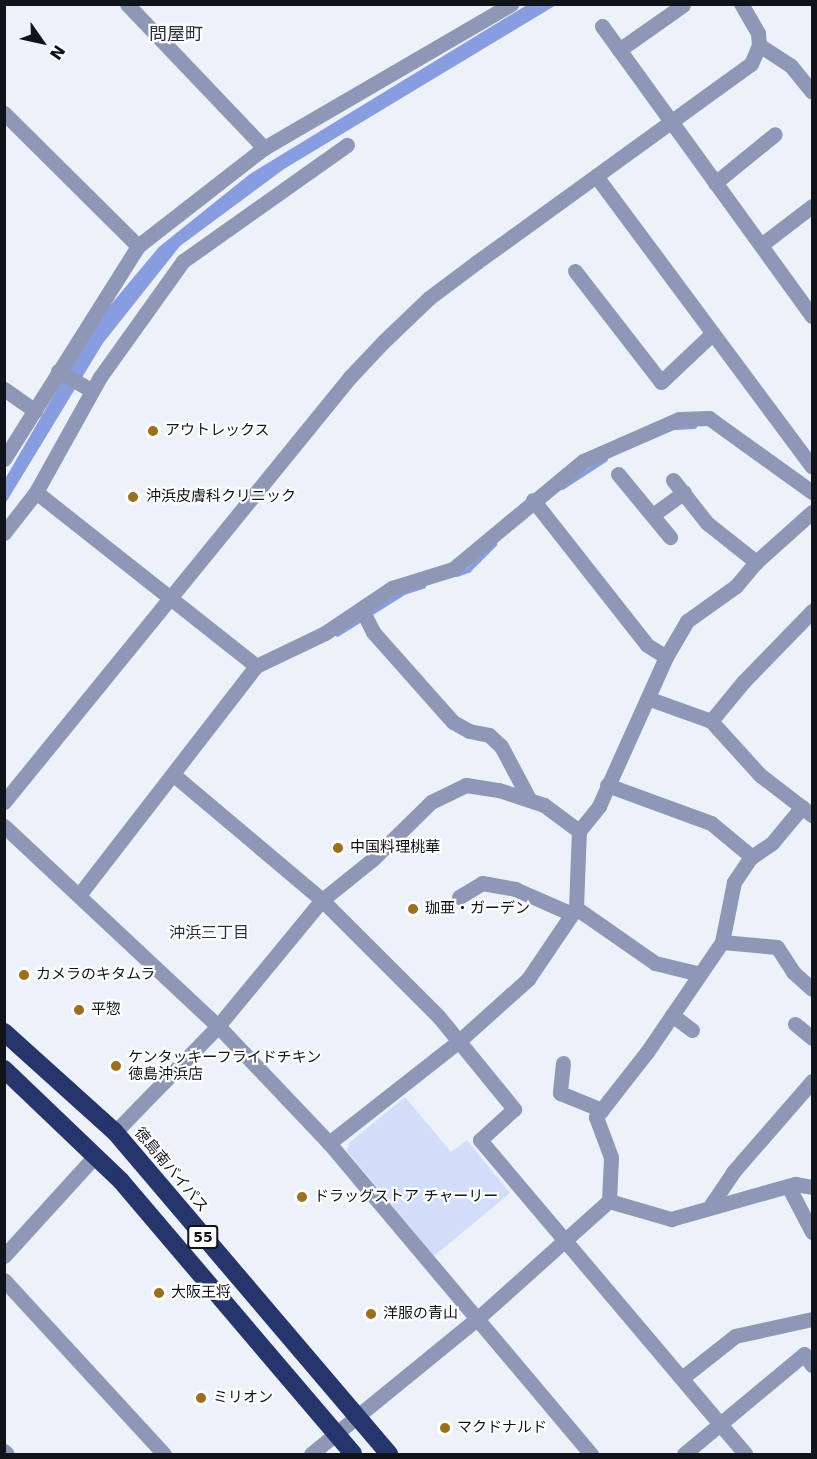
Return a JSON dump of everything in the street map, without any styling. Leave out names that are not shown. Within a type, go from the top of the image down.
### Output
[{"type":"highway","name":"徳島南バイパス","points":[[4,1032],[115,1132],[389,1455]]},
{"type":"highway","name":"55","points":[[4,1069],[121,1181],[353,1455]]},
{"type":"street","points":[[127,4],[264,148]]},
{"type":"street","points":[[4,459],[138,246],[264,148],[512,4]]},
{"type":"street","points":[[4,802],[350,377],[383,342],[429,298],[751,64],[759,45],[753,20],[741,4]]},
{"type":"street","points":[[619,50],[683,5]]},
{"type":"street","points":[[602,26],[715,183],[810,308]]},
{"type":"street","points":[[759,45],[792,66],[813,92]]},
{"type":"street","points":[[4,113],[138,246]]},
{"type":"street","points":[[715,183],[775,134]]},
{"type":"street","points":[[4,533],[36,492],[92,391],[140,316],[183,261],[347,146]]},
{"type":"street","points":[[596,176],[813,467]]},
{"type":"street","points":[[761,245],[813,206]]},
{"type":"street","points":[[575,271],[661,382],[713,333]]},
{"type":"street","points":[[58,371],[92,391]]},
{"type":"street","points":[[4,389],[35,411]]},
{"type":"street","points":[[80,894],[175,776],[256,666],[325,633],[392,588],[453,569],[468,560],[533,500],[583,461],[679,419],[709,418],[813,492]]},
{"type":"street","points":[[618,474],[654,514],[670,537]]},
{"type":"street","points":[[673,480],[707,523],[756,562]]},
{"type":"street","points":[[36,492],[172,597],[256,666]]},
{"type":"street","points":[[654,514],[684,492]]},
{"type":"street","points":[[533,500],[647,645],[666,657]]},
{"type":"street","points":[[329,1143],[459,1041],[528,979],[574,911],[579,831],[599,806],[607,785],[650,699],[666,657],[687,621],[736,586],[756,562],[813,512]]},
{"type":"street","points":[[362,610],[373,632],[453,722],[469,731],[489,735],[501,746],[528,797]]},
{"type":"street","points":[[711,721],[744,681],[813,611]]},
{"type":"street","points":[[311,1455],[478,1318],[566,1242],[609,1201],[611,1157],[596,1117],[672,1015],[722,942],[734,882],[752,857],[807,811],[760,775],[711,721],[650,699]]},
{"type":"street","points":[[175,776],[322,900],[459,1041],[514,1108],[480,1140],[745,1455]]},
{"type":"street","points":[[115,1132],[218,1026],[322,900],[373,859],[431,802],[466,785],[528,797],[579,831]]},
{"type":"street","points":[[607,785],[668,815],[711,823],[752,857]]},
{"type":"street","points":[[4,826],[80,894],[218,1026],[329,1143],[591,1455]]},
{"type":"street","points":[[459,897],[482,883],[515,889],[574,911],[655,963],[700,974]]},
{"type":"street","points":[[722,942],[777,947],[793,972],[813,990]]},
{"type":"street","points":[[672,1015],[692,1030]]},
{"type":"street","points":[[795,1024],[813,1038]]},
{"type":"street","points":[[563,1063],[560,1093],[602,1110]]},
{"type":"street","points":[[711,1205],[733,1172],[813,1081]]},
{"type":"street","points":[[4,1256],[95,1156]]},
{"type":"street","points":[[609,1201],[671,1219],[711,1205],[788,1186],[813,1187]]},
{"type":"street","points":[[788,1186],[813,1232]]},
{"type":"street","points":[[4,1280],[164,1455]]},
{"type":"street","points":[[682,1378],[735,1336],[813,1319]]},
{"type":"street","points":[[684,1455],[804,1354],[813,1365]]},
{"type":"shaded area","points":[[405,1097],[451,1152],[467,1140],[510,1193],[434,1256],[347,1151],[349,1143]]},
{"type":"water","points":[[527,5],[556,5],[284,169],[180,246],[103,343],[5,504],[5,479],[73,362],[108,308],[159,247],[250,174]]},
{"type":"waterway","points":[[675,427],[694,426]]},
{"type":"waterway","points":[[562,487],[605,459]]},
{"type":"waterway","points":[[457,574],[468,570],[494,544]]},
{"type":"waterway","points":[[337,634],[404,592],[423,586]]},
{"type":"place","name":"アウトレックス","points":[[153,431]]},
{"type":"place","name":"沖浜皮膚科クリニック","points":[[133,497]]},
{"type":"place","name":"中国料理桃華","points":[[338,848]]},
{"type":"place","name":"珈亜・ガーデン","points":[[413,909]]},
{"type":"place","name":"カメラのキタムラ","points":[[24,975]]},
{"type":"place","name":"平惣","points":[[79,1010]]},
{"type":"place","name":"ケンタッキーフライドチキン 徳島沖浜店","points":[[116,1066]]},
{"type":"place","name":"ドラッグストア チャーリー","points":[[302,1197]]},
{"type":"place","name":"大阪王将","points":[[159,1293]]},
{"type":"place","name":"洋服の青山","points":[[371,1314]]},
{"type":"place","name":"ミリオン","points":[[201,1398]]},
{"type":"place","name":"マクドナルド","points":[[445,1428]]},
{"type":"district","name":"問屋町","points":[[176,34]]},
{"type":"district","name":"沖浜三丁目","points":[[209,933]]}]
